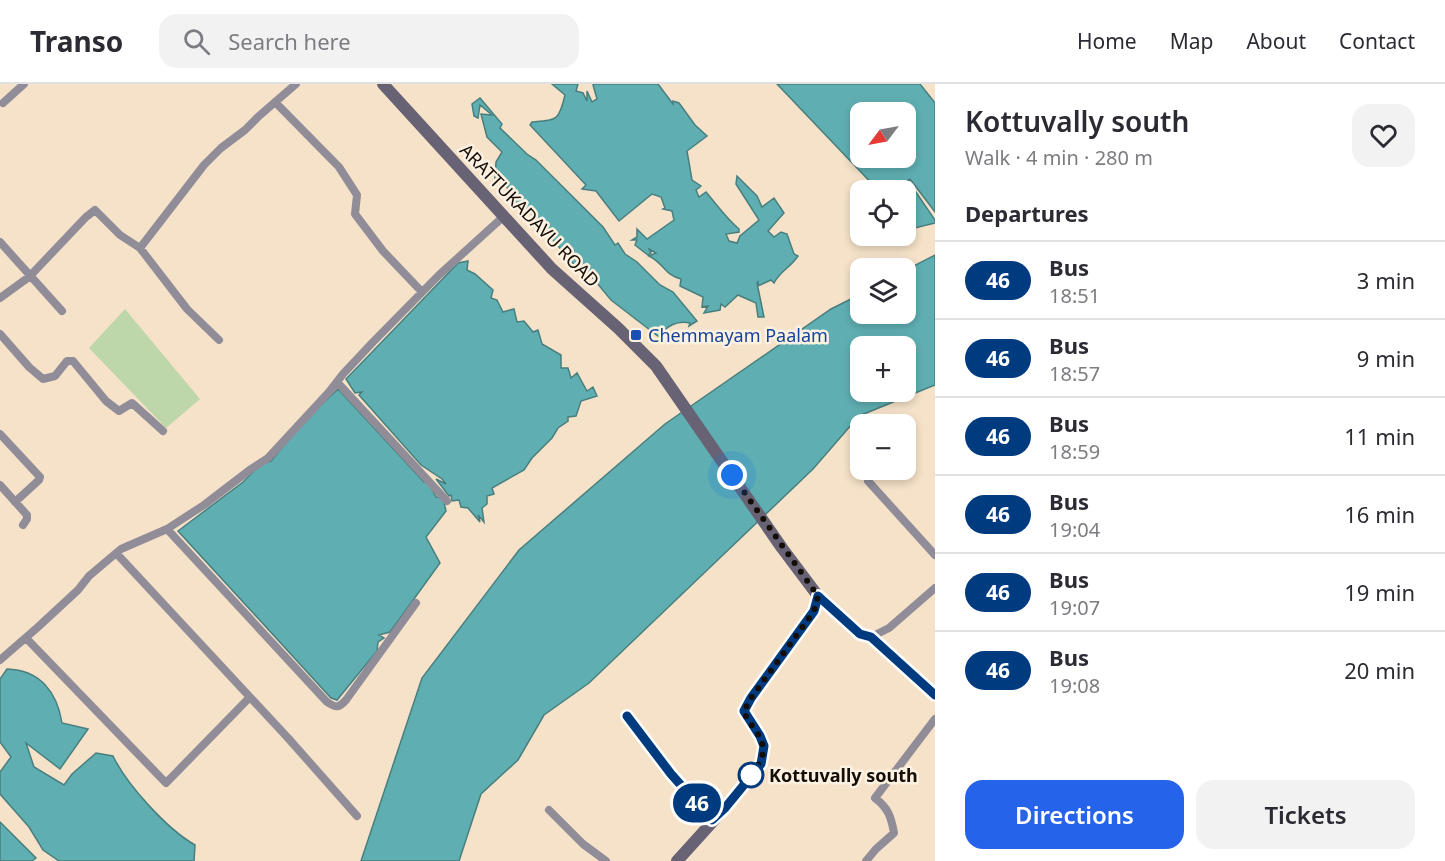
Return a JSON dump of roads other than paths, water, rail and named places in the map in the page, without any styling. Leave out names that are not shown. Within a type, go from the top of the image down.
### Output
[{"type":"main road","name":"ARATTUKADAVU ROAD","points":[[383,84],[552,270],[618,328],[656,366],[818,596]]},
{"type":"main road","points":[[676,861],[725,808],[761,764],[764,746],[744,711],[814,611],[818,596]]},
{"type":"street","points":[[3,103],[24,84]]},
{"type":"street","points":[[140,248],[204,165],[296,84]]},
{"type":"street","points":[[275,102],[308,137],[329,155],[357,195],[355,214],[383,251],[422,292]]},
{"type":"street","points":[[0,298],[29,277],[95,210],[120,235],[140,248],[187,309],[219,340]]},
{"type":"street","points":[[1,657],[26,638],[78,590],[89,576],[122,549],[167,529],[268,458],[350,366],[422,292],[503,217]]},
{"type":"street","points":[[0,242],[29,277],[62,311]]},
{"type":"street","points":[[0,334],[29,367],[43,379],[55,376],[67,361],[73,361],[106,401],[119,411],[132,403],[163,431]]},
{"type":"street","points":[[337,382],[447,501]]},
{"type":"street","points":[[0,434],[40,477],[15,502]]},
{"type":"street","points":[[868,481],[935,555]]},
{"type":"street","points":[[0,485],[27,515],[23,525]]},
{"type":"street","points":[[167,529],[327,702],[335,707],[340,706],[346,700],[416,603]]},
{"type":"street","points":[[117,554],[357,816]]},
{"type":"street","points":[[871,637],[889,628],[935,588]]},
{"type":"street","points":[[818,596],[860,634],[871,637],[935,695]]},
{"type":"street","points":[[26,638],[166,783],[250,697]]},
{"type":"street","points":[[627,716],[671,774],[712,820]]},
{"type":"street","points":[[866,861],[894,833],[886,806],[875,798],[935,719]]},
{"type":"street","points":[[549,810],[583,844],[606,861]]},
{"type":"water","points":[[552,84],[578,84],[576,91],[583,93],[587,101],[587,91],[592,102],[597,99],[593,85],[595,84],[658,84],[673,104],[673,101],[679,103],[695,125],[707,136],[687,151],[692,180],[701,186],[696,190],[699,197],[706,192],[739,229],[739,232],[726,234],[729,241],[737,243],[740,236],[759,220],[736,184],[737,176],[757,196],[762,207],[774,198],[784,213],[768,231],[774,237],[781,232],[787,234],[794,254],[798,256],[774,283],[771,280],[758,286],[758,281],[757,283],[764,317],[758,317],[756,303],[738,295],[725,307],[721,304],[720,310],[704,313],[708,306],[702,307],[703,297],[680,286],[681,279],[675,277],[649,256],[656,253],[649,249],[651,253],[648,255],[635,245],[637,240],[632,240],[637,237],[637,229],[647,239],[674,220],[672,211],[663,209],[665,208],[661,197],[652,194],[619,221],[596,191],[582,189],[586,185],[530,125],[532,122],[556,118],[559,114],[565,95]]},
{"type":"water","points":[[777,84],[920,84],[935,103],[935,212],[916,187],[916,180],[868,180],[857,168],[916,168],[916,102],[850,102],[850,161]]},
{"type":"water","points":[[480,98],[502,124],[500,128],[536,160],[603,227],[615,245],[618,243],[625,254],[637,262],[660,285],[673,292],[697,321],[689,326],[690,323],[685,322],[672,325],[659,337],[611,300],[592,277],[586,279],[541,223],[535,221],[522,203],[517,205],[501,177],[495,178],[496,162],[502,152],[487,137],[481,114],[492,115],[480,105],[478,118],[474,116],[472,104]]},
{"type":"water","points":[[916,192],[935,220],[935,223],[916,228]]},
{"type":"water","points":[[935,255],[935,385],[916,393],[916,336],[850,336],[850,402],[893,402],[864,414],[850,414],[850,426],[813,469],[589,683],[544,715],[518,760],[481,794],[459,861],[361,861],[422,678],[519,550],[665,424],[831,309],[850,300],[850,324],[916,324],[916,265]]},
{"type":"water","points":[[468,261],[467,270],[493,290],[491,298],[497,300],[503,312],[514,309],[517,322],[524,321],[533,332],[538,330],[542,344],[561,355],[561,368],[568,368],[571,378],[577,373],[587,391],[593,387],[597,396],[581,401],[576,416],[568,417],[568,421],[558,428],[524,470],[492,488],[494,494],[487,496],[487,504],[482,508],[484,522],[478,515],[480,522],[468,508],[461,507],[459,500],[452,501],[451,495],[449,496],[436,479],[446,484],[442,479],[421,465],[359,395],[362,392],[355,393],[346,379],[458,263]]},
{"type":"water","points":[[338,389],[424,482],[428,482],[436,497],[443,498],[446,511],[426,537],[440,563],[390,632],[379,635],[384,638],[378,642],[377,651],[337,700],[331,698],[178,531],[243,482],[261,464],[271,461],[304,421]]},
{"type":"water","points":[[7,669],[19,670],[38,678],[56,702],[62,723],[88,729],[60,769],[26,743],[34,767],[64,785],[72,774],[96,753],[113,756],[138,793],[160,817],[195,845],[194,861],[59,861],[43,850],[29,827],[0,794],[0,772],[11,757],[0,742],[0,679]]},
{"type":"water","points":[[0,822],[36,858],[32,861],[0,861]]},
{"type":"place","name":"Chemmayam Paalam","points":[[636,335]]},
{"type":"place","name":"Kottuvally south","points":[[751,775]]}]
